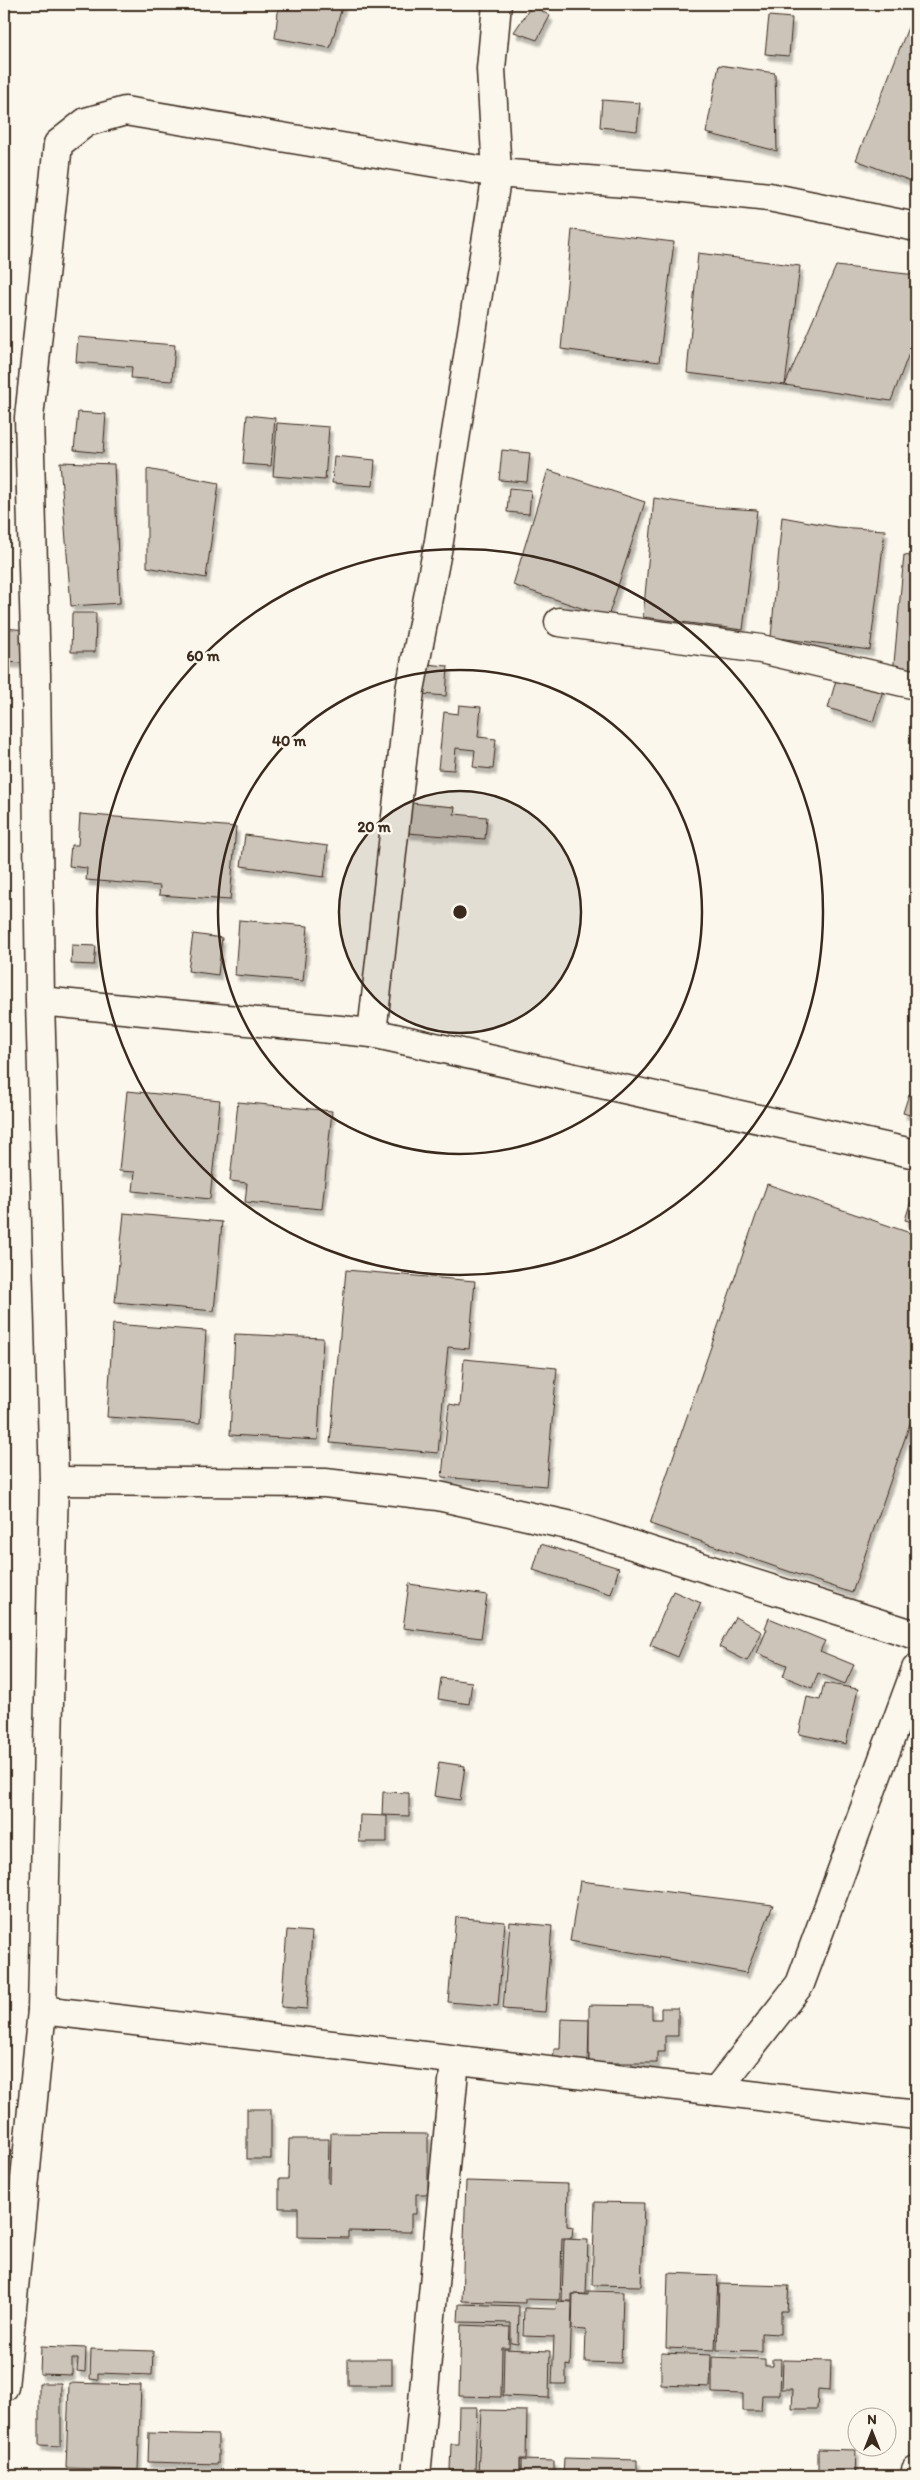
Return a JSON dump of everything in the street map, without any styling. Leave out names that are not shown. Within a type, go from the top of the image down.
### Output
[{"type":"street","points":[[372,1033],[410,690],[439,541],[497,173],[490,68],[497,4]]},
{"type":"street","points":[[4,2387],[42,2010],[54,1481],[40,1001],[36,674],[29,418],[58,144],[86,122],[125,111],[497,173],[665,186],[769,197],[916,227]]},
{"type":"street","points":[[559,622],[761,649],[916,686]]},
{"type":"street","points":[[40,1001],[372,1033],[916,1154]]},
{"type":"street","points":[[54,1481],[325,1483],[438,1496],[572,1526],[916,1635]]},
{"type":"street","points":[[716,2091],[800,1984],[916,1669]]},
{"type":"street","points":[[42,2010],[916,2115]]},
{"type":"street","points":[[416,2476],[455,2060]]},
{"type":"street","points":[[916,2470],[916,2476]]},
{"type":"building","points":[[279,4],[343,4],[330,48],[275,38]]},
{"type":"building","points":[[532,5],[550,16],[537,40],[514,32]]},
{"type":"building","points":[[916,7],[916,183],[856,160]]},
{"type":"building","points":[[769,16],[792,18],[789,56],[765,54]]},
{"type":"building","points":[[719,65],[775,73],[777,151],[706,133]]},
{"type":"building","points":[[602,100],[640,103],[637,131],[600,127]]},
{"type":"building","points":[[572,230],[674,242],[659,362],[561,349]]},
{"type":"building","points":[[698,253],[800,266],[785,385],[687,373]]},
{"type":"building","points":[[836,266],[916,275],[916,335],[891,401],[785,385]]},
{"type":"building","points":[[78,337],[175,345],[172,381],[131,378],[132,367],[76,362]]},
{"type":"building","points":[[78,412],[106,414],[103,453],[74,450]]},
{"type":"building","points":[[247,415],[275,418],[271,466],[243,464]]},
{"type":"building","points":[[277,423],[329,427],[325,480],[273,476]]},
{"type":"building","points":[[502,450],[530,453],[527,482],[499,480]]},
{"type":"building","points":[[334,456],[375,460],[373,486],[332,483]]},
{"type":"building","points":[[60,462],[114,464],[120,603],[71,606]]},
{"type":"building","points":[[147,469],[219,483],[206,578],[147,567]]},
{"type":"building","points":[[548,470],[645,502],[608,617],[513,585]]},
{"type":"building","points":[[509,488],[531,490],[529,514],[507,512]]},
{"type":"building","points":[[654,498],[709,507],[757,510],[743,630],[643,617]]},
{"type":"building","points":[[782,517],[837,527],[885,530],[870,650],[771,637]]},
{"type":"building","points":[[904,555],[916,557],[916,677],[893,674]]},
{"type":"building","points":[[72,613],[96,613],[95,652],[71,652]]},
{"type":"building","points":[[4,628],[26,630],[23,663],[4,662]]},
{"type":"building","points":[[425,664],[448,666],[446,696],[422,694]]},
{"type":"building","points":[[839,670],[885,684],[873,722],[828,708]]},
{"type":"building","points":[[459,705],[481,707],[478,737],[496,739],[493,769],[473,767],[475,750],[456,748],[454,770],[438,769],[444,712],[458,714]]},
{"type":"building","points":[[410,803],[455,807],[454,814],[487,817],[485,839],[407,833]]},
{"type":"building","points":[[80,814],[236,827],[230,900],[159,895],[160,886],[86,880],[87,868],[69,866],[71,845],[78,845]]},
{"type":"building","points":[[245,835],[328,846],[324,877],[241,866]]},
{"type":"building","points":[[239,920],[308,926],[303,981],[235,975]]},
{"type":"building","points":[[193,934],[222,938],[218,975],[188,971]]},
{"type":"building","points":[[72,945],[96,946],[94,965],[71,964]]},
{"type":"building","points":[[127,1091],[220,1100],[210,1199],[133,1191],[135,1172],[119,1171]]},
{"type":"building","points":[[909,1094],[916,1096],[916,1117],[903,1113]]},
{"type":"building","points":[[238,1102],[332,1111],[322,1209],[245,1202],[247,1183],[230,1181]]},
{"type":"building","points":[[767,1184],[916,1235],[916,1406],[852,1593],[650,1524]]},
{"type":"building","points":[[916,1185],[916,1223],[905,1220]]},
{"type":"building","points":[[124,1213],[222,1222],[214,1311],[115,1302]]},
{"type":"building","points":[[346,1270],[475,1281],[469,1349],[448,1347],[438,1453],[330,1443]]},
{"type":"building","points":[[113,1324],[206,1331],[200,1423],[107,1417]]},
{"type":"building","points":[[235,1334],[323,1338],[318,1440],[230,1435]]},
{"type":"building","points":[[464,1359],[557,1368],[546,1486],[442,1477],[449,1404],[460,1406]]},
{"type":"building","points":[[541,1544],[619,1568],[611,1594],[533,1570]]},
{"type":"building","points":[[409,1584],[487,1595],[481,1638],[403,1628]]},
{"type":"building","points":[[673,1591],[701,1603],[678,1657],[650,1645]]},
{"type":"building","points":[[735,1617],[762,1632],[747,1661],[719,1647]]},
{"type":"building","points":[[769,1618],[825,1641],[820,1651],[854,1665],[845,1684],[818,1673],[812,1688],[783,1676],[787,1665],[757,1653],[767,1629],[765,1628]]},
{"type":"building","points":[[441,1678],[472,1682],[469,1704],[438,1699]]},
{"type":"building","points":[[824,1683],[858,1689],[846,1744],[799,1734],[807,1697],[820,1700]]},
{"type":"building","points":[[439,1762],[465,1766],[460,1800],[434,1796]]},
{"type":"building","points":[[383,1792],[409,1793],[409,1816],[382,1815]]},
{"type":"building","points":[[360,1815],[387,1816],[387,1842],[359,1842]]},
{"type":"building","points":[[580,1881],[773,1905],[746,1973],[570,1941]]},
{"type":"building","points":[[456,1917],[505,1922],[498,2006],[448,2002]]},
{"type":"building","points":[[510,1922],[552,1926],[545,2012],[503,2009]]},
{"type":"building","points":[[287,1930],[312,1932],[307,2009],[281,2007]]},
{"type":"building","points":[[589,2005],[652,2006],[652,2019],[661,2019],[661,2008],[678,2008],[678,2036],[665,2036],[665,2052],[657,2052],[657,2063],[608,2063],[608,2068],[589,2068]]},
{"type":"building","points":[[561,2019],[589,2020],[588,2067],[553,2067],[554,2049],[560,2049]]},
{"type":"building","points":[[247,2109],[271,2109],[271,2159],[247,2159]]},
{"type":"building","points":[[331,2133],[428,2134],[428,2194],[416,2194],[416,2214],[411,2214],[411,2232],[348,2231],[348,2238],[298,2237],[298,2208],[279,2208],[279,2179],[288,2179],[289,2139],[329,2139],[328,2183],[330,2183]]},
{"type":"building","points":[[466,2181],[568,2184],[567,2226],[573,2227],[572,2238],[562,2238],[560,2300],[525,2299],[525,2303],[462,2301]]},
{"type":"building","points":[[595,2202],[644,2203],[641,2286],[592,2285]]},
{"type":"building","points":[[564,2239],[588,2240],[586,2294],[572,2294],[572,2301],[562,2301]]},
{"type":"building","points":[[668,2273],[718,2275],[715,2350],[666,2348]]},
{"type":"building","points":[[719,2284],[789,2286],[787,2311],[781,2311],[781,2334],[761,2333],[761,2351],[717,2350]]},
{"type":"building","points":[[588,2291],[623,2292],[621,2363],[585,2362],[586,2330],[572,2329],[573,2294],[588,2295]]},
{"type":"building","points":[[557,2301],[572,2302],[570,2366],[566,2365],[566,2384],[552,2384],[554,2337],[523,2336],[524,2308],[556,2309]]},
{"type":"building","points":[[459,2304],[519,2306],[518,2344],[511,2343],[511,2323],[458,2322]]},
{"type":"building","points":[[461,2325],[510,2327],[509,2348],[502,2348],[501,2397],[459,2396]]},
{"type":"building","points":[[41,2346],[86,2348],[85,2372],[77,2371],[78,2359],[72,2359],[72,2375],[40,2374]]},
{"type":"building","points":[[91,2349],[153,2351],[152,2375],[98,2373],[98,2380],[90,2379]]},
{"type":"building","points":[[504,2349],[550,2351],[549,2398],[503,2396]]},
{"type":"building","points":[[661,2353],[711,2355],[710,2387],[661,2385]]},
{"type":"building","points":[[712,2357],[765,2359],[765,2366],[773,2366],[773,2359],[781,2359],[780,2395],[762,2395],[761,2411],[743,2411],[743,2394],[712,2393]]},
{"type":"building","points":[[348,2359],[392,2359],[392,2385],[348,2385]]},
{"type":"building","points":[[783,2360],[831,2361],[830,2390],[818,2389],[817,2409],[792,2409],[793,2389],[782,2389]]},
{"type":"building","points":[[39,2383],[61,2383],[61,2446],[39,2445]]},
{"type":"building","points":[[69,2383],[141,2385],[138,2470],[66,2468]]},
{"type":"building","points":[[459,2407],[477,2407],[475,2471],[450,2470],[451,2444],[458,2444]]},
{"type":"building","points":[[481,2410],[527,2411],[526,2459],[520,2459],[520,2476],[478,2476]]},
{"type":"building","points":[[149,2433],[218,2435],[218,2464],[148,2462]]},
{"type":"building","points":[[818,2449],[848,2450],[848,2458],[856,2458],[855,2476],[818,2476]]},
{"type":"building","points":[[564,2458],[637,2460],[637,2476],[563,2476]]},
{"type":"building","points":[[521,2460],[554,2461],[554,2476],[521,2475]]},
{"type":"building","points":[[305,2472],[361,2476],[305,2476]]}]
